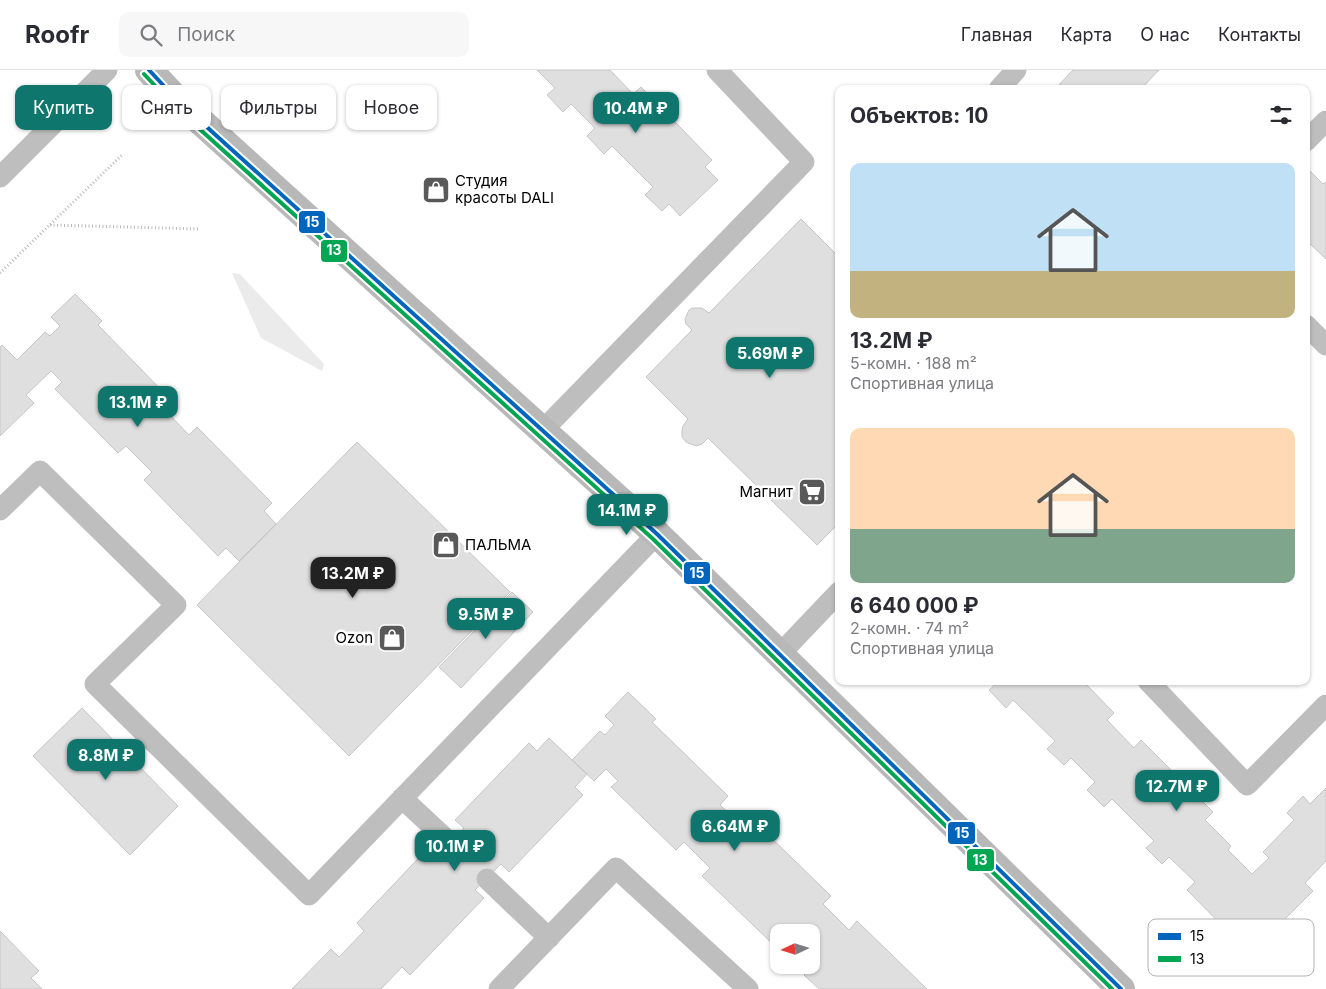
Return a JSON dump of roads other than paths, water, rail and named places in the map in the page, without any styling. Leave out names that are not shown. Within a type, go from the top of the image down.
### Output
[{"type":"street","points":[[148,70],[177,100],[657,534],[1121,989]]},
{"type":"lane","points":[[0,177],[107,70]]},
{"type":"lane","points":[[542,431],[804,162],[717,70]]},
{"type":"lane","points":[[1003,85],[1016,70]]},
{"type":"lane","points":[[1310,137],[1326,121]]},
{"type":"lane","points":[[1310,329],[1326,345]]},
{"type":"lane","points":[[0,510],[40,471],[176,605],[95,684],[309,895],[657,534]]},
{"type":"lane","points":[[780,654],[835,596]]},
{"type":"lane","points":[[1152,685],[1247,786],[1326,706]]},
{"type":"lane","points":[[402,798],[449,842]]},
{"type":"lane","points":[[499,989],[616,868],[748,989]]},
{"type":"lane","points":[[487,879],[548,938]]},
{"type":"place","name":"Студия красоты DALI","points":[[436,190]]},
{"type":"place","name":"Магнит","points":[[812,492]]},
{"type":"place","name":"ПАЛЬМА","points":[[446,545]]},
{"type":"place","name":"Ozon","points":[[392,638]]}]
